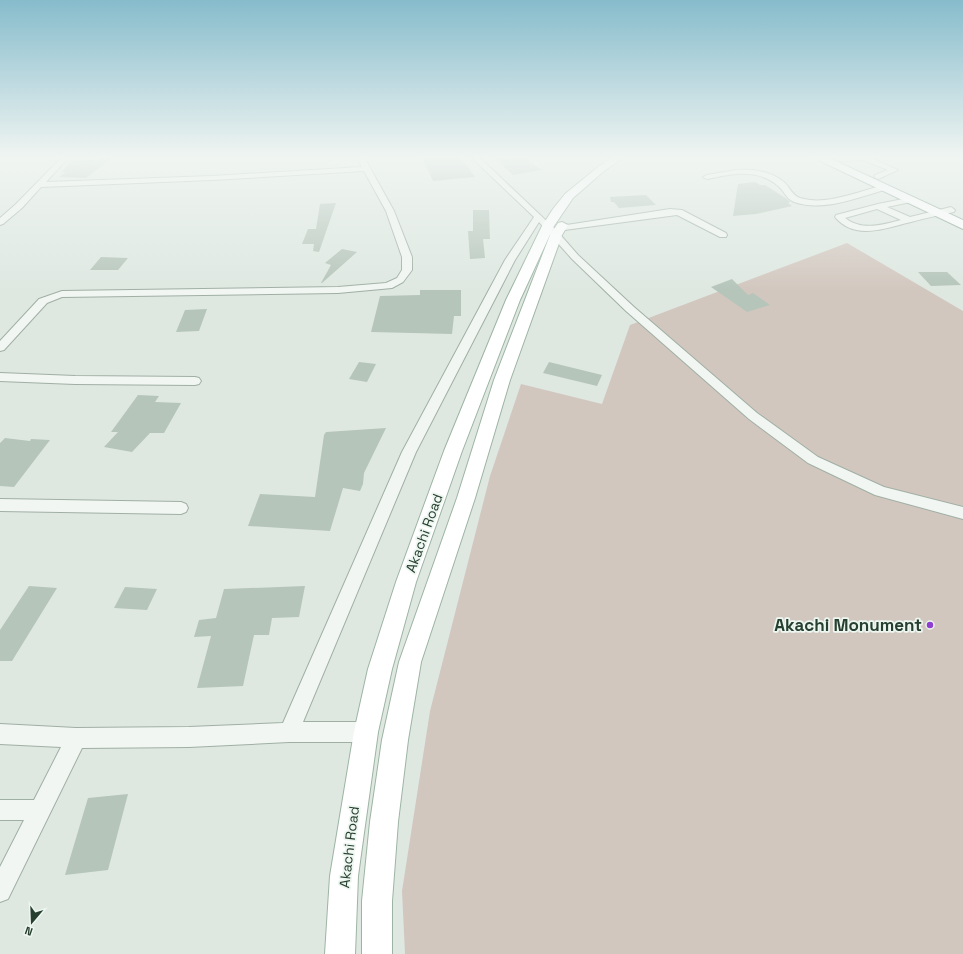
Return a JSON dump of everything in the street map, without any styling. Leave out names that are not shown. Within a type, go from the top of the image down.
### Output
[{"type":"highway","points":[[911,202],[963,225]]},
{"type":"highway","points":[[928,202],[963,216]]},
{"type":"main road","name":"Akachi Road","points":[[340,954],[344,876],[366,732],[380,669],[408,575],[453,451],[513,300],[557,211],[565,202]]},
{"type":"main road","name":"Akachi Road","points":[[377,954],[376,901],[384,822],[396,740],[410,662],[466,498],[550,227],[581,202]]},
{"type":"street","points":[[0,222],[23,202]]},
{"type":"street","points":[[0,348],[43,301],[51,296],[62,294],[338,290],[388,286],[400,280],[407,270],[407,257],[390,211],[385,202]]},
{"type":"street","points":[[522,202],[550,227],[575,257],[636,314],[753,416],[813,460],[880,491],[963,513]]},
{"type":"street","points":[[806,202],[818,203],[826,202]]},
{"type":"street","points":[[900,202],[839,217],[859,228],[867,230],[950,210]]},
{"type":"street","points":[[878,206],[909,220]]},
{"type":"street","points":[[289,732],[409,452],[510,260],[550,227],[670,212],[679,212],[723,235]]},
{"type":"street","points":[[0,377],[75,380],[195,381]]},
{"type":"street","points":[[0,505],[181,508]]},
{"type":"street","points":[[0,734],[76,738],[189,737],[289,732],[366,732]]},
{"type":"street","points":[[0,891],[76,738]]},
{"type":"street","points":[[0,810],[40,810]]},
{"type":"shaded area","points":[[847,243],[963,311],[963,954],[405,954],[402,891],[430,711],[490,476],[521,384],[602,404],[630,325]]},
{"type":"building","points":[[611,202],[653,202],[656,205],[619,208],[614,202]]},
{"type":"building","points":[[735,202],[790,202],[788,203],[792,206],[756,214],[733,216]]},
{"type":"building","points":[[336,203],[319,252],[313,251],[314,244],[302,244],[308,229],[316,229],[320,204]]},
{"type":"building","points":[[473,210],[489,210],[490,239],[483,239],[485,258],[470,259],[468,231],[473,231]]},
{"type":"building","points":[[342,249],[357,252],[321,283],[331,265],[325,263]]},
{"type":"building","points":[[101,257],[128,258],[118,270],[90,270]]},
{"type":"building","points":[[918,272],[947,272],[961,285],[931,286]]},
{"type":"building","points":[[732,279],[748,295],[753,293],[770,305],[747,312],[711,287]]},
{"type":"building","points":[[420,290],[461,290],[461,316],[454,316],[452,334],[371,332],[380,296],[420,295]]},
{"type":"building","points":[[207,309],[199,331],[176,332],[185,310]]},
{"type":"building","points":[[359,362],[376,364],[367,382],[349,379]]},
{"type":"building","points":[[549,362],[602,375],[597,386],[543,373]]},
{"type":"building","points":[[138,395],[159,396],[155,402],[181,403],[164,433],[150,433],[132,452],[104,447],[118,432],[111,432]]},
{"type":"building","points":[[386,428],[364,473],[363,484],[360,491],[343,488],[330,531],[248,526],[260,494],[315,497],[324,435],[326,432]]},
{"type":"building","points":[[5,438],[30,441],[31,439],[50,440],[14,487],[0,486],[0,443]]},
{"type":"building","points":[[29,586],[57,588],[12,661],[0,661],[0,630]]},
{"type":"building","points":[[305,586],[299,617],[272,618],[269,635],[254,635],[243,686],[197,688],[211,636],[194,637],[199,620],[216,618],[224,589]]},
{"type":"building","points":[[125,587],[157,589],[147,610],[114,608]]},
{"type":"building","points":[[128,794],[108,870],[65,875],[88,798]]},
{"type":"place","name":"Akachi Monument","points":[[930,625]]}]
